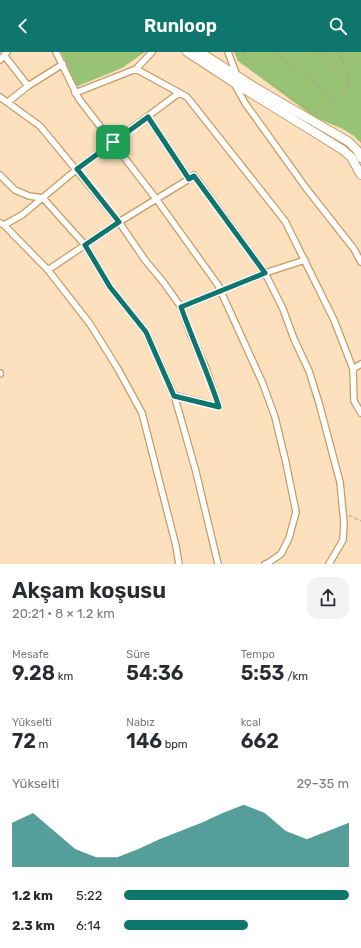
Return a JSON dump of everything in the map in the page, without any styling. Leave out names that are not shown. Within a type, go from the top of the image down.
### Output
[{"type":"main road","points":[[187,52],[349,142],[357,150],[361,158]]},
{"type":"main road","points":[[200,52],[235,79],[343,150],[351,157],[361,175]]},
{"type":"street","points":[[56,52],[75,93],[157,200],[218,285],[263,384],[275,417],[296,512],[289,538],[281,554],[265,564]]},
{"type":"street","points":[[75,93],[136,69],[152,52]]},
{"type":"street","points":[[228,52],[235,79],[245,103],[306,188],[354,249],[361,262]]},
{"type":"street","points":[[4,56],[28,86]]},
{"type":"street","points":[[8,102],[28,86],[62,64]]},
{"type":"street","points":[[136,69],[187,96],[285,221],[334,320],[353,369],[354,401],[361,413]]},
{"type":"street","points":[[179,564],[176,546],[142,413],[118,369],[90,324],[48,270],[2,224],[22,215],[77,169],[180,93]]},
{"type":"street","points":[[0,97],[40,126],[77,169],[119,222],[145,260],[181,307],[190,333],[206,368],[219,407],[174,396]]},
{"type":"street","points":[[148,117],[189,179]]},
{"type":"street","points":[[0,175],[15,190],[29,196],[43,198],[85,245],[110,287],[146,332],[174,396],[196,472],[218,564]]},
{"type":"street","points":[[48,270],[119,222],[194,176],[265,273],[284,309],[313,384],[340,482],[344,523],[343,540],[329,564]]},
{"type":"street","points":[[181,307],[265,273],[305,260]]},
{"type":"street","points":[[353,369],[361,364]]},
{"type":"path","points":[[243,52],[246,58],[291,98],[315,114],[320,107],[343,95],[347,89],[348,79],[339,52]]},
{"type":"path","points":[[275,52],[334,99]]},
{"type":"path","points":[[318,52],[348,79]]},
{"type":"path","points":[[343,512],[361,521]]},
{"type":"green space","points":[[61,52],[145,52],[122,68],[78,86],[76,85]]},
{"type":"green space","points":[[234,52],[361,52],[361,143],[354,136],[343,129],[314,117],[238,61]]},
{"type":"route","points":[[148,117],[189,179],[194,176],[265,273],[181,307],[190,333],[214,389],[219,407],[174,396],[146,332],[110,287],[85,245],[119,222],[77,169],[113,142],[148,117]]}]
